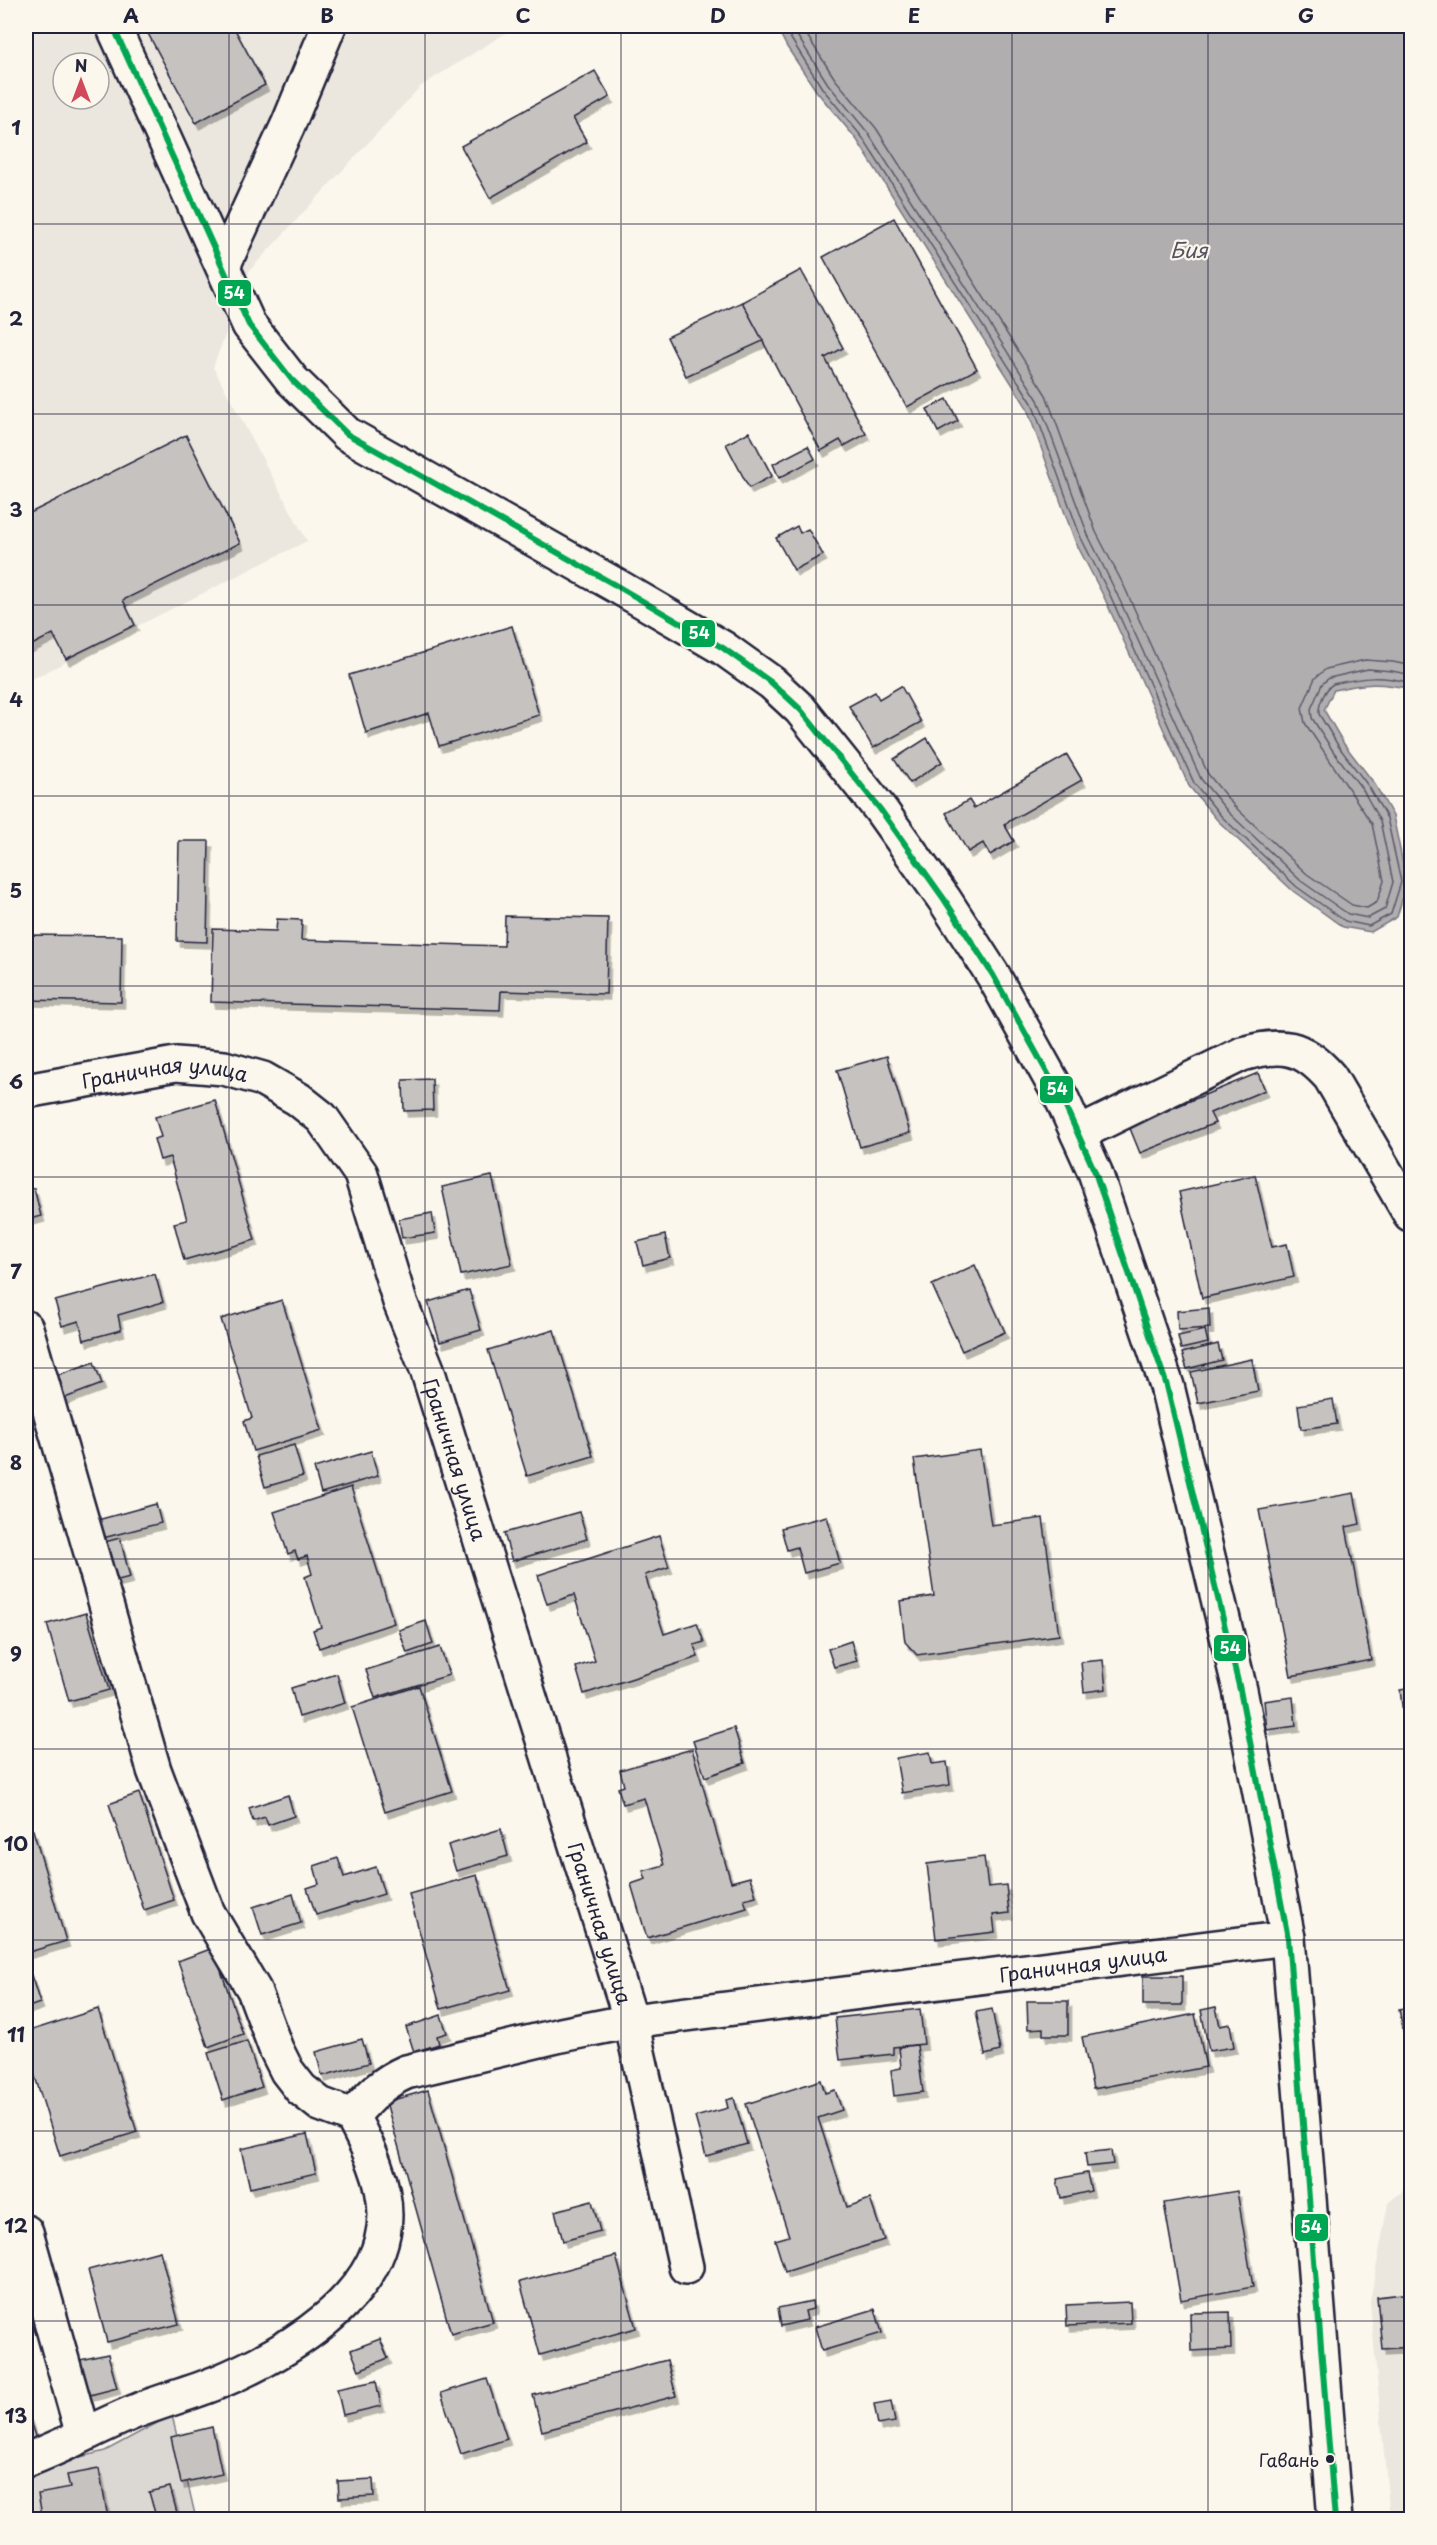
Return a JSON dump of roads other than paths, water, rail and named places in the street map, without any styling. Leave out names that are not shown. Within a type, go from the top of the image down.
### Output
[{"type":"street","points":[[113,26],[249,325],[292,380],[347,434],[723,648],[772,683],[800,709],[880,809],[944,899],[993,975],[1063,1101],[1095,1172],[1167,1386],[1240,1690],[1288,1938],[1335,2520]]},
{"type":"street","points":[[223,266],[288,125],[329,26]]},
{"type":"street","points":[[1078,1134],[1242,1054],[1266,1047],[1298,1050],[1317,1061],[1330,1077],[1410,1214]]},
{"type":"street","name":"Граничная улица","points":[[26,1091],[176,1064],[224,1068],[263,1079],[298,1099],[322,1118],[361,1174],[400,1302],[427,1370],[632,2021],[1288,1938]]},
{"type":"street","points":[[26,1328],[154,1770],[208,1913],[250,1982],[287,2071],[301,2089],[320,2104],[352,2116],[372,2156],[382,2190],[385,2215],[382,2242],[370,2270],[354,2292],[326,2319],[256,2364],[216,2383],[134,2412],[26,2460]]},
{"type":"street","points":[[352,2116],[386,2081],[406,2072],[561,2035],[632,2021],[686,2267]]},
{"type":"street","points":[[26,2232],[83,2435]]},
{"type":"water","name":"Бия","points":[[776,26],[1411,26],[1411,689],[1373,684],[1334,690],[1324,710],[1344,744],[1374,783],[1393,816],[1407,883],[1397,917],[1371,932],[1343,927],[1293,891],[1218,821],[1189,786],[1104,597],[1075,541],[1026,406],[857,140],[817,92]]},
{"type":"place","name":"Гавань","points":[[1330,2459]]}]
